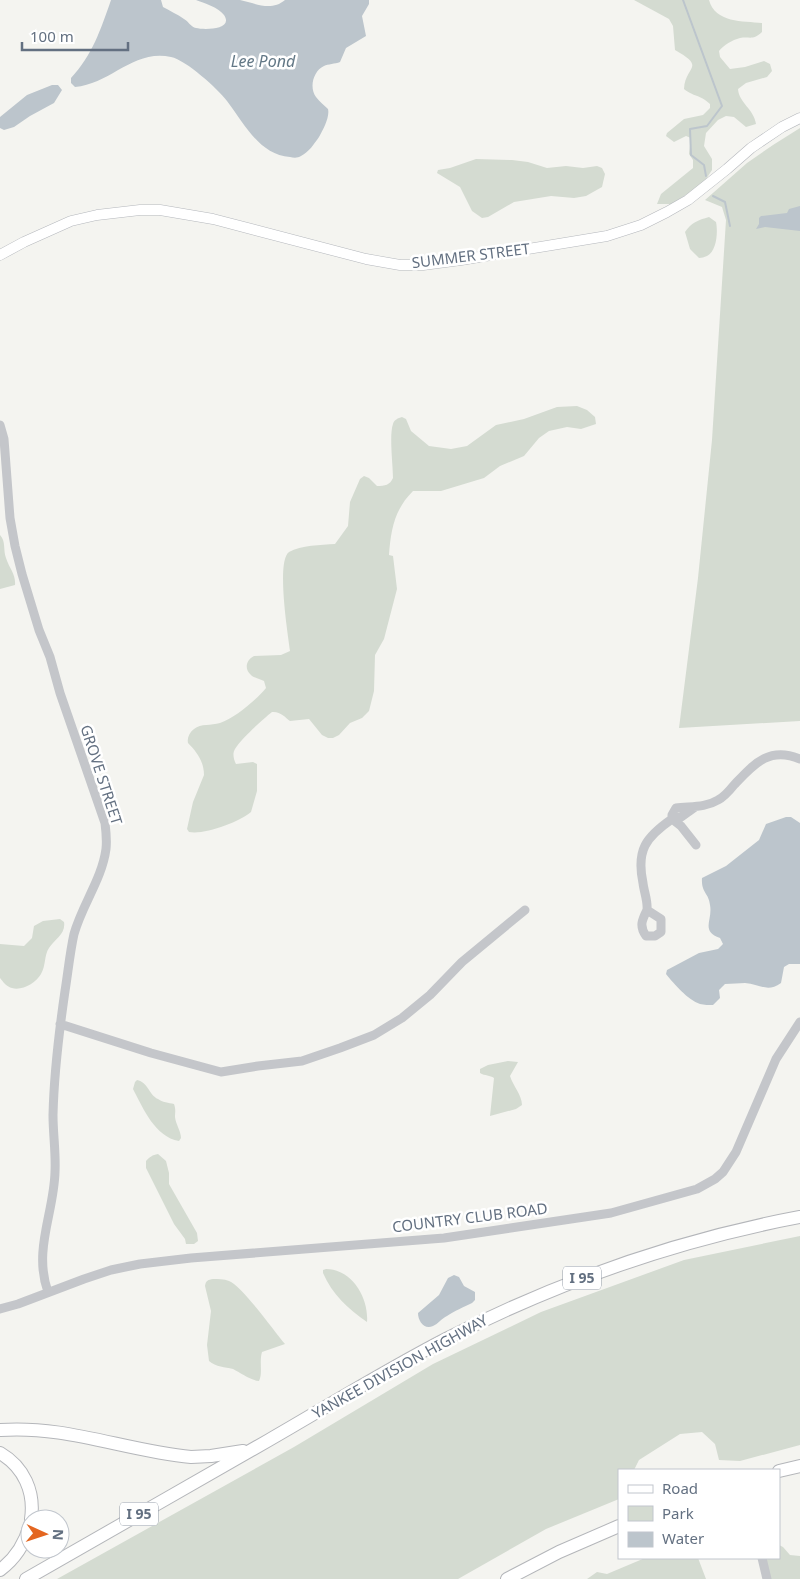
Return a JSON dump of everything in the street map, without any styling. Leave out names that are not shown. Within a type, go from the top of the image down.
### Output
[{"type":"highway","name":"YANKEE DIVISION HIGHWAY","points":[[26,1579],[433,1346],[491,1317],[540,1295],[669,1249],[745,1228],[800,1217]]},
{"type":"highway","points":[[0,1430],[51,1430],[191,1457],[205,1457],[253,1449]]},
{"type":"highway","points":[[0,1453],[15,1464],[27,1482],[32,1500],[32,1509]]},
{"type":"highway","points":[[780,1471],[800,1466]]},
{"type":"highway","points":[[507,1579],[565,1549],[618,1526]]},
{"type":"highway","points":[[0,1570],[20,1548]]},
{"type":"main road","name":"SUMMER STREET","points":[[0,255],[24,242],[72,221],[97,215],[140,210],[160,210],[213,219],[334,249],[366,259],[400,265],[424,265],[461,260],[607,236],[641,225],[688,200],[751,148],[782,127],[800,118]]},
{"type":"street","name":"GROVE STREET","points":[[0,425],[4,439],[10,518],[22,574],[60,693],[105,822],[107,838],[106,850],[100,870],[74,934],[60,1024],[53,1118],[56,1171],[46,1221],[43,1253],[44,1275],[48,1292]]},
{"type":"street","points":[[647,910],[640,870],[642,852],[647,840],[655,831],[672,819],[682,817],[695,807],[718,800],[760,760],[774,754],[786,755],[800,760]]},
{"type":"street","points":[[672,819],[681,826],[696,845]]},
{"type":"street","points":[[60,1024],[151,1053],[221,1072],[302,1061],[374,1035],[402,1018],[430,996],[462,962],[525,910]]},
{"type":"street","name":"COUNTRY CLUB ROAD","points":[[48,1292],[111,1270],[152,1262],[444,1238],[611,1212],[658,1201],[697,1189],[723,1172],[736,1152],[776,1060],[800,1022]]},
{"type":"street","points":[[0,1310],[48,1292]]},
{"type":"street","points":[[762,1559],[767,1579]]},
{"type":"green space","points":[[634,0],[709,0],[712,8],[723,17],[738,21],[762,23],[762,32],[759,35],[740,38],[728,43],[719,51],[720,57],[730,69],[764,61],[770,64],[772,71],[767,77],[746,83],[738,89],[756,124],[746,127],[734,117],[726,116],[718,120],[706,133],[704,146],[712,159],[712,170],[702,185],[671,204],[657,204],[661,194],[693,168],[693,160],[689,154],[691,138],[686,136],[674,142],[666,136],[667,133],[684,119],[703,115],[710,108],[710,104],[684,89],[692,64],[690,60],[675,50],[673,26],[669,19]]},
{"type":"green space","points":[[800,128],[800,721],[679,728],[698,578],[712,440],[726,220],[722,207],[705,200],[747,163]]},
{"type":"green space","points":[[476,159],[528,162],[547,168],[597,166],[602,168],[605,174],[602,187],[586,196],[574,198],[551,196],[514,202],[488,217],[482,218],[472,211],[460,187],[437,173],[438,170]]},
{"type":"green space","points":[[709,217],[716,222],[715,245],[707,256],[699,258],[690,249],[685,232],[695,222]]},
{"type":"green space","points":[[577,406],[587,410],[595,417],[596,424],[581,429],[567,427],[549,431],[539,438],[524,456],[500,466],[484,478],[441,491],[413,491],[398,513],[392,529],[389,555],[393,556],[397,589],[384,639],[375,655],[374,691],[369,711],[362,718],[350,723],[339,735],[333,738],[322,735],[309,719],[290,721],[280,713],[272,712],[247,735],[235,749],[234,753],[236,764],[253,762],[257,764],[257,791],[251,812],[222,827],[204,832],[189,832],[187,829],[193,802],[204,775],[203,766],[199,758],[188,743],[189,736],[197,727],[220,723],[239,713],[266,688],[264,681],[249,673],[247,665],[254,656],[281,655],[290,651],[283,583],[285,558],[289,552],[299,548],[335,544],[348,526],[350,502],[360,479],[364,476],[377,486],[389,484],[393,478],[391,435],[395,420],[402,417],[406,419],[411,431],[429,446],[451,449],[467,446],[496,425],[524,419],[557,407]]},
{"type":"green space","points":[[0,535],[15,585],[0,589]]},
{"type":"green space","points":[[60,919],[64,922],[63,930],[47,951],[43,971],[39,977],[28,985],[16,989],[7,985],[0,978],[0,944],[24,946],[32,938],[34,926],[43,921]]},
{"type":"green space","points":[[508,1061],[518,1062],[510,1076],[521,1098],[522,1105],[516,1109],[490,1116],[494,1078],[480,1073],[480,1069],[488,1065]]},
{"type":"green space","points":[[137,1080],[144,1083],[155,1097],[164,1102],[174,1104],[175,1117],[181,1135],[179,1141],[163,1134],[151,1121],[133,1089]]},
{"type":"green space","points":[[158,1154],[166,1161],[169,1184],[197,1233],[198,1241],[194,1244],[186,1244],[146,1168],[146,1161],[151,1156]]},
{"type":"green space","points":[[800,1236],[800,1445],[740,1461],[719,1460],[715,1444],[702,1432],[680,1434],[639,1460],[634,1469],[618,1469],[618,1499],[546,1529],[458,1579],[57,1579],[294,1447],[433,1364],[541,1312],[684,1260]]},
{"type":"green space","points":[[326,1269],[344,1274],[357,1286],[365,1304],[367,1322],[353,1312],[336,1294],[323,1273],[323,1270]]},
{"type":"green space","points":[[213,1279],[227,1280],[242,1291],[285,1344],[262,1352],[259,1381],[209,1361],[207,1345],[211,1311],[205,1286],[208,1281]]},
{"type":"green space","points":[[780,1546],[790,1555],[800,1556],[800,1579],[770,1579],[765,1559],[780,1559]]},
{"type":"green space","points":[[643,1559],[698,1559],[706,1579],[587,1579],[597,1572],[607,1574]]},
{"type":"water","name":"Lee Pond","points":[[111,0],[161,0],[163,7],[196,28],[205,29],[222,26],[226,20],[224,15],[218,10],[196,0],[240,0],[269,6],[280,4],[285,0],[369,0],[369,4],[362,16],[366,36],[346,48],[340,62],[320,68],[313,80],[314,93],[328,109],[327,120],[311,148],[299,157],[294,158],[279,155],[261,144],[246,128],[217,89],[185,63],[171,57],[157,56],[145,58],[133,62],[88,85],[75,87],[71,83],[71,78],[85,61],[99,32]]},
{"type":"water","points":[[52,85],[58,85],[62,90],[54,103],[14,127],[4,130],[0,128],[0,117],[27,95]]},
{"type":"water","points":[[800,206],[800,231],[765,227],[756,229],[761,216],[787,213],[789,209]]},
{"type":"water","points":[[791,817],[800,823],[800,964],[789,964],[784,967],[781,983],[776,986],[767,988],[745,983],[725,984],[719,990],[720,998],[713,1005],[695,1002],[666,974],[667,970],[699,953],[718,949],[723,944],[720,938],[710,932],[710,905],[703,887],[702,878],[726,866],[759,840],[766,824]]},
{"type":"water","points":[[454,1275],[459,1277],[464,1286],[475,1292],[475,1300],[435,1325],[430,1327],[424,1326],[420,1322],[418,1313],[439,1295],[448,1278]]},
{"type":"waterway","points":[[683,0],[722,106],[707,126],[690,129],[691,155],[704,165],[706,176]]},
{"type":"waterway","points":[[713,196],[725,202],[730,226]]}]
